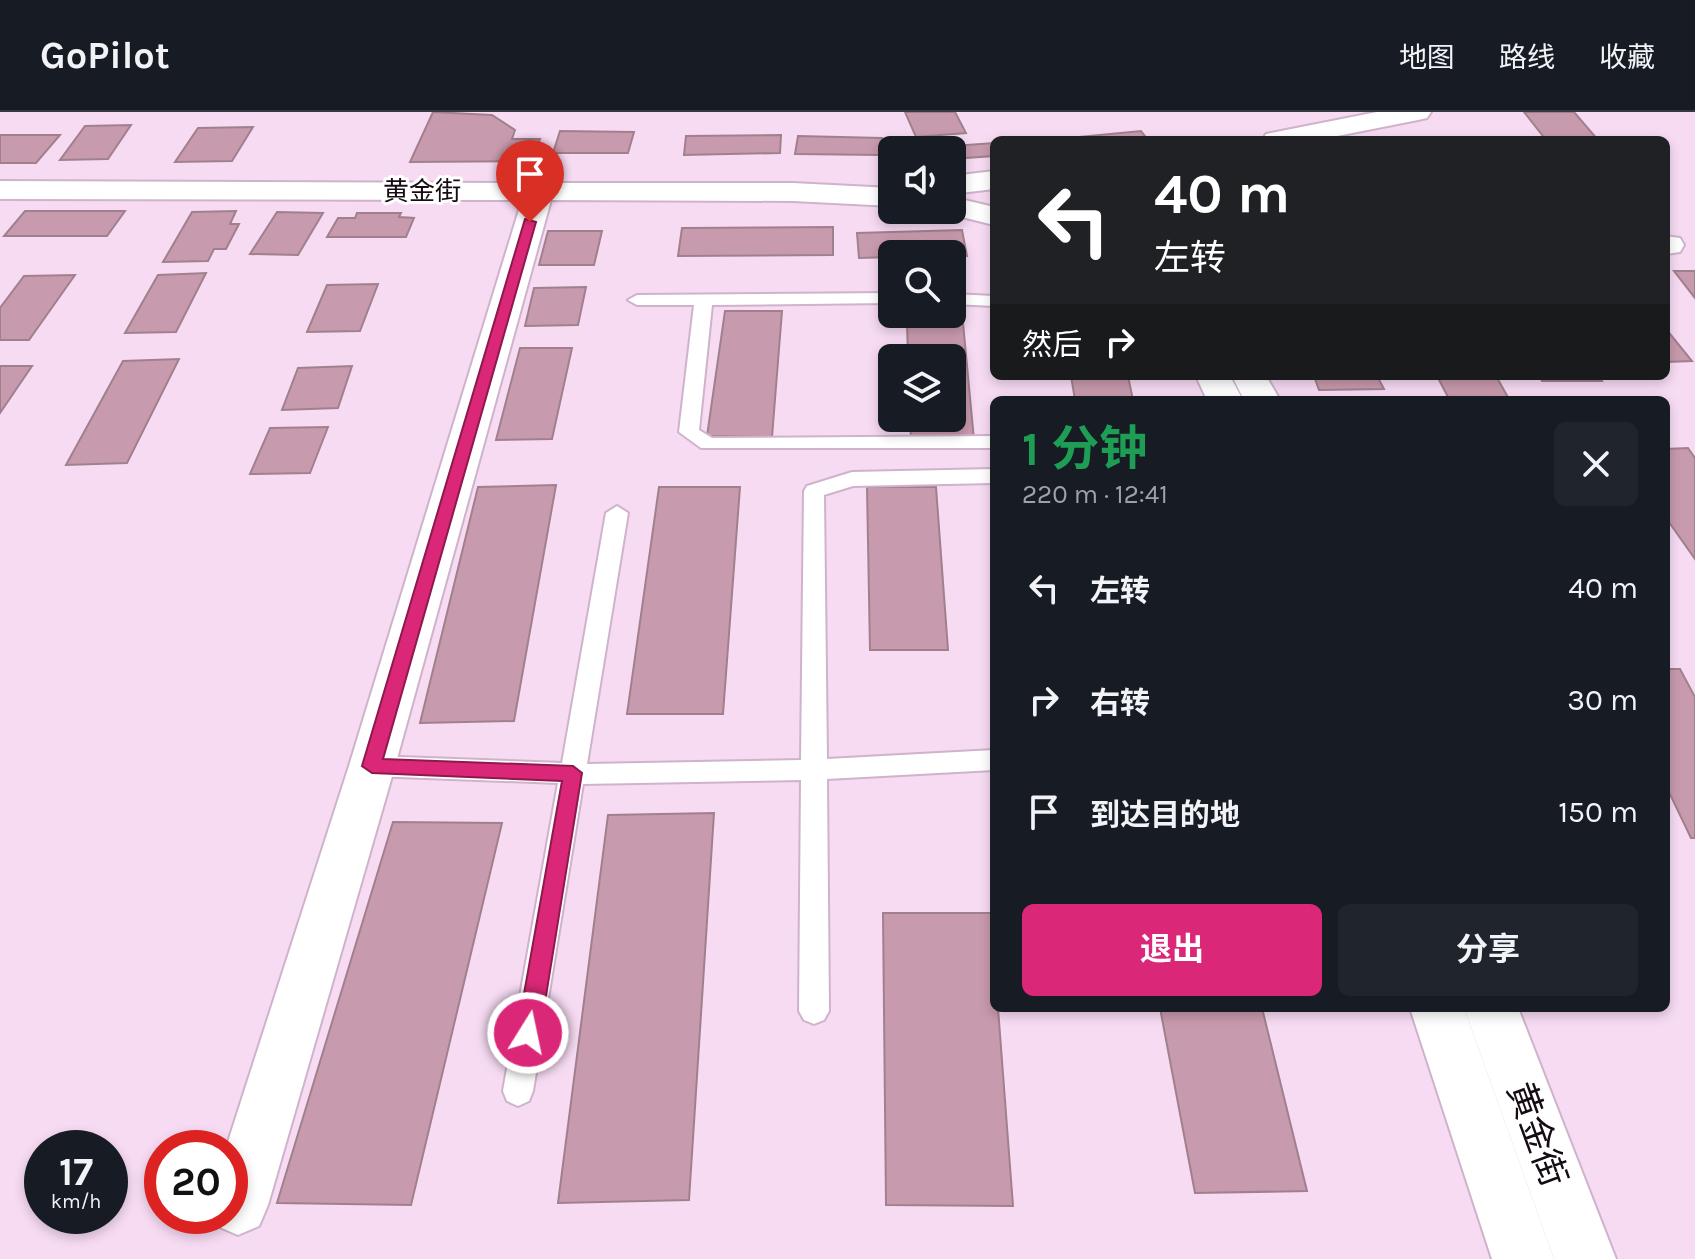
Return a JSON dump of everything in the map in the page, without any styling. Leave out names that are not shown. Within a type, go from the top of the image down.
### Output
[{"type":"street","points":[[1296,136],[1418,112]]},
{"type":"street","name":"黄金街","points":[[0,176],[541,184],[878,196]]},
{"type":"street","name":"黄金街","points":[[0,190],[878,180]]},
{"type":"street","points":[[966,185],[990,181]]},
{"type":"street","points":[[248,1172],[372,766],[541,184]]},
{"type":"street","points":[[966,191],[990,198]]},
{"type":"street","points":[[966,209],[990,215]]},
{"type":"street","name":"黄金街","points":[[1438,1012],[1523,1259]]},
{"type":"street","name":"黄金街","points":[[1492,1012],[1585,1259]]},
{"type":"lane","points":[[637,300],[878,298]]},
{"type":"lane","points":[[704,299],[689,432],[708,444],[990,442]]},
{"type":"lane","points":[[966,300],[990,301]]},
{"type":"lane","points":[[814,1011],[814,491],[852,479],[990,476]]},
{"type":"lane","points":[[518,1091],[617,513]]},
{"type":"lane","points":[[372,766],[573,773],[813,770],[990,760]]},
{"type":"building","points":[[433,112],[492,115],[515,130],[512,139],[540,139],[532,161],[410,162]]},
{"type":"building","points":[[905,112],[955,112],[966,133],[928,136],[916,136]]},
{"type":"building","points":[[1524,112],[1574,112],[1595,136],[1543,136]]},
{"type":"building","points":[[131,125],[108,159],[60,160],[85,126]]},
{"type":"building","points":[[253,127],[232,161],[175,162],[198,128]]},
{"type":"building","points":[[560,131],[634,132],[628,153],[553,153]]},
{"type":"building","points":[[1141,131],[1145,136],[1088,136]]},
{"type":"building","points":[[0,135],[60,135],[36,163],[0,163]]},
{"type":"building","points":[[781,135],[780,153],[684,155],[686,136]]},
{"type":"building","points":[[798,136],[878,138],[878,155],[795,154]]},
{"type":"building","points":[[990,143],[990,156],[966,158],[966,145]]},
{"type":"building","points":[[25,211],[125,211],[107,236],[4,236]]},
{"type":"building","points":[[236,211],[230,224],[239,224],[226,249],[214,249],[208,261],[163,262],[192,212]]},
{"type":"building","points":[[277,212],[323,213],[298,255],[250,254]]},
{"type":"building","points":[[357,213],[401,213],[399,217],[414,218],[406,237],[327,237],[338,218],[355,218]]},
{"type":"building","points":[[833,227],[833,255],[678,256],[682,228]]},
{"type":"building","points":[[962,230],[964,240],[878,240],[878,257],[859,258],[857,233]]},
{"type":"building","points":[[548,231],[602,231],[594,265],[539,265]]},
{"type":"building","points":[[1674,271],[1695,271],[1695,298]]},
{"type":"building","points":[[206,273],[176,332],[125,333],[158,275]]},
{"type":"building","points":[[75,275],[29,340],[0,340],[0,308],[24,276]]},
{"type":"building","points":[[378,284],[360,331],[307,332],[327,285]]},
{"type":"building","points":[[586,287],[578,325],[525,326],[534,288]]},
{"type":"building","points":[[725,311],[782,311],[772,437],[707,436]]},
{"type":"building","points":[[907,328],[963,328],[965,344],[908,344]]},
{"type":"building","points":[[1670,334],[1692,361],[1670,362]]},
{"type":"building","points":[[520,348],[572,348],[552,439],[496,440]]},
{"type":"building","points":[[966,355],[974,440],[911,439],[911,432],[966,432]]},
{"type":"building","points":[[179,359],[127,463],[66,465],[123,361]]},
{"type":"building","points":[[0,366],[32,366],[0,413]]},
{"type":"building","points":[[352,366],[338,408],[282,410],[298,368]]},
{"type":"building","points":[[1072,380],[1129,380],[1132,396],[1074,396]]},
{"type":"building","points":[[1315,380],[1379,380],[1384,389],[1319,390]]},
{"type":"building","points":[[1439,380],[1498,380],[1507,396],[1447,396]]},
{"type":"building","points":[[1541,380],[1602,381],[1542,381]]},
{"type":"building","points":[[328,427],[310,473],[250,474],[270,428]]},
{"type":"building","points":[[1688,448],[1695,458],[1695,559],[1670,524],[1670,449]]},
{"type":"building","points":[[556,485],[514,721],[420,723],[478,487]]},
{"type":"building","points":[[659,487],[740,487],[723,714],[627,714]]},
{"type":"building","points":[[867,487],[936,487],[948,650],[870,650]]},
{"type":"building","points":[[1670,669],[1680,669],[1695,697],[1695,838],[1691,838],[1670,794]]},
{"type":"building","points":[[714,813],[689,1200],[558,1203],[608,815]]},
{"type":"building","points":[[393,822],[502,823],[411,1205],[277,1203]]},
{"type":"building","points":[[883,913],[990,913],[990,1012],[998,1012],[1013,1206],[886,1205]]},
{"type":"building","points":[[1161,1012],[1263,1012],[1307,1191],[1195,1193]]},
{"type":"route","points":[[528,1033],[573,773],[372,766],[530,222]]}]
